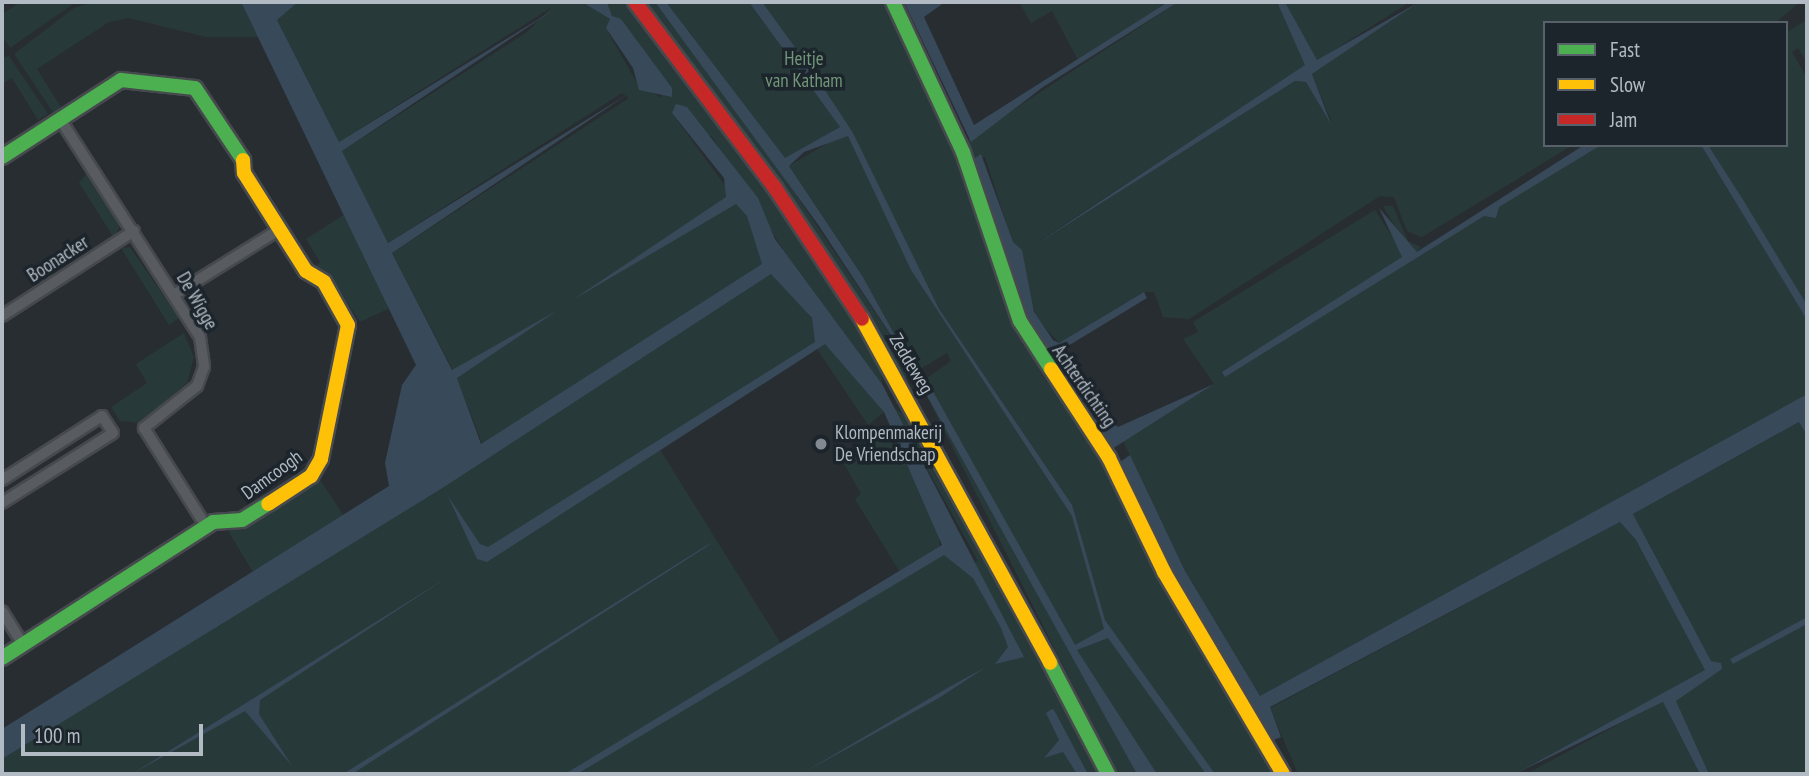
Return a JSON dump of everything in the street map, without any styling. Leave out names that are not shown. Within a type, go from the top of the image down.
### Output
[{"type":"street","name":"Zeddeweg","points":[[635,2],[775,188],[865,324],[956,481],[1108,774]]},
{"type":"street","name":"Achterdichting","points":[[893,2],[964,152],[1020,321],[1109,458],[1168,579],[1283,774]]},
{"type":"street","name":"Damcoogh","points":[[2,157],[129,77],[195,88],[242,153],[244,173],[306,271],[324,282],[348,325],[321,459],[310,476],[242,520],[206,526],[2,658]]},
{"type":"street","name":"De Wigge","points":[[60,119],[200,337],[204,367],[188,396],[146,423],[145,434],[206,526]]},
{"type":"street","points":[[174,295],[280,229]]},
{"type":"street","name":"Boonacker","points":[[2,316],[134,231]]},
{"type":"street","points":[[2,480],[102,416],[113,433],[2,503]]},
{"type":"street","points":[[2,611],[23,645]]},
{"type":"green space","points":[[21,2],[76,2],[10,48],[2,36],[2,14]]},
{"type":"green space","points":[[93,2],[241,2],[258,37],[206,37],[129,18],[109,22],[37,69],[62,109],[54,114],[14,54],[74,8]]},
{"type":"green space","points":[[298,2],[582,2],[610,19],[608,32],[637,83],[662,98],[653,62],[611,14],[607,2],[627,2],[763,182],[881,363],[882,384],[788,257],[712,137],[672,113],[747,216],[771,274],[781,279],[884,412],[868,425],[817,349],[659,448],[783,647],[901,574],[855,499],[861,494],[842,460],[890,431],[938,528],[940,550],[963,567],[978,561],[893,407],[918,425],[1099,774],[2,774],[2,759],[486,454],[457,378],[392,253],[629,98],[622,93],[388,243],[342,151],[527,32],[552,7],[339,142],[277,20]]},
{"type":"green space","name":"Heitje van Katham","points":[[644,2],[655,2],[778,168],[914,370],[863,277],[789,166],[843,134],[840,127],[785,159],[666,2],[889,2],[942,115],[1042,375],[1095,443],[1276,774],[1118,774],[920,383],[951,361],[947,353],[905,378],[812,230]]},
{"type":"green space","points":[[1019,2],[1168,2],[1079,62],[1052,11],[1031,23]]},
{"type":"green space","points":[[1178,2],[1277,2],[1306,65],[1033,245],[1295,81],[1306,82],[1332,123],[1312,74],[1419,2],[1800,2],[1777,21],[1543,21],[1543,147],[1570,147],[1422,237],[1407,231],[1394,197],[1380,196],[1189,319],[1163,317],[1154,292],[1144,292],[1059,343],[1037,319],[985,157],[974,159],[967,140]]},
{"type":"green space","points":[[1285,2],[1410,2],[1317,61]]},
{"type":"green space","points":[[1807,20],[1807,62],[1798,48],[1792,52],[1807,78],[1807,305],[1709,147],[1788,147],[1788,31]]},
{"type":"green space","points":[[9,56],[48,114],[38,120],[12,78],[2,84],[2,58]]},
{"type":"green space","points":[[1587,147],[1702,147],[1807,320],[1807,394],[1260,696],[1185,571],[1123,441],[1214,384],[1183,339],[1198,332],[1193,322],[1375,210],[1406,258],[1409,250],[1383,206],[1393,206],[1408,241],[1421,247],[1417,251]]},
{"type":"green space","points":[[87,173],[120,226],[114,238],[79,183]]},
{"type":"green space","points":[[345,214],[390,308],[360,322],[331,277],[315,267],[320,262],[306,239]]},
{"type":"green space","points":[[130,247],[179,318],[169,325],[121,248]]},
{"type":"green space","points":[[184,333],[194,357],[187,383],[140,423],[120,421],[111,407],[147,383],[136,364]]},
{"type":"green space","points":[[1800,422],[1807,435],[1807,617],[1730,659],[1734,663],[1807,624],[1807,774],[1709,774],[1676,701],[1721,663],[1711,661],[1633,514]]},
{"type":"green space","points":[[319,478],[345,518],[254,574],[227,529],[247,527]]},
{"type":"green space","points":[[1620,522],[1636,540],[1706,670],[1515,774],[1298,774],[1270,708]]},
{"type":"green space","points":[[1663,702],[1700,774],[1526,774],[1621,723]]},
{"type":"water","points":[[241,2],[298,2],[277,20],[339,142],[555,9],[342,151],[388,243],[628,94],[392,253],[452,370],[558,310],[457,378],[481,444],[762,264],[747,216],[736,204],[571,301],[726,197],[724,178],[672,113],[676,104],[687,107],[758,198],[775,239],[882,384],[1024,657],[995,664],[1008,647],[1001,628],[973,578],[944,555],[577,774],[565,774],[942,545],[884,412],[825,344],[487,562],[477,559],[448,496],[480,544],[488,547],[815,342],[812,318],[771,274],[444,487],[2,759],[2,729],[389,486],[385,463],[402,385],[416,365]]},
{"type":"water","points":[[582,2],[607,2],[612,16],[621,19],[672,88],[672,97],[639,90],[633,68],[606,28],[610,19]]},
{"type":"water","points":[[655,2],[666,2],[785,158],[840,127],[749,2],[762,2],[813,72],[853,133],[939,309],[1072,505],[1105,620],[1215,774],[1206,774],[1108,638],[1077,650],[1157,774],[1137,774],[920,383],[926,379],[1075,645],[1104,629],[1072,516],[911,270],[848,136],[804,152],[789,166],[863,277],[914,370],[817,223]]},
{"type":"water","points":[[904,2],[945,2],[924,17],[974,125],[1168,2],[1178,2],[1043,87],[971,142]]},
{"type":"water","points":[[1277,2],[1285,2],[1317,60],[1419,2],[1312,74],[1331,124],[1306,82],[1295,81],[1033,246],[1305,65]]},
{"type":"water","points":[[1581,147],[1598,147],[1499,207],[1496,218],[1484,216],[1225,377],[1222,372],[1402,257],[1379,208],[1417,252]]},
{"type":"water","points":[[1702,147],[1709,147],[1807,305],[1807,320]]},
{"type":"water","points":[[981,154],[1013,242],[1022,250],[1034,312],[1053,340],[1059,343],[1144,292],[1147,298],[1058,352],[1090,402],[1118,427],[1214,384],[1112,449],[1028,323],[974,159]]},
{"type":"water","points":[[1807,394],[1807,435],[1799,422],[1633,514],[1711,661],[1721,663],[1722,669],[1676,701],[1709,774],[1700,774],[1663,702],[1515,774],[1705,670],[1636,540],[1620,522],[1270,707],[1281,737],[1271,741],[1173,572],[1120,462],[1130,455],[1185,571],[1260,696]]},
{"type":"water","points":[[714,542],[352,774],[343,774],[704,547]]},
{"type":"water","points":[[451,575],[260,700],[259,714],[292,766],[245,711],[132,774]]},
{"type":"water","points":[[1807,617],[1807,624],[1733,664],[1730,659]]},
{"type":"water","points":[[986,667],[939,698],[801,774],[949,687]]},
{"type":"water","points":[[1052,709],[1088,774],[1077,774],[1063,752],[1044,758],[1059,740],[1046,713]]},
{"type":"traffic: fast","points":[[893,2],[963,152],[1020,321],[1051,369]]},
{"type":"traffic: fast","points":[[2,157],[121,80],[195,88],[243,160]]},
{"type":"traffic: fast","points":[[2,658],[213,522],[242,520],[268,504]]},
{"type":"traffic: fast","points":[[1050,663],[1108,774]]},
{"type":"traffic: slow","points":[[243,160],[244,173],[306,271],[324,282],[348,325],[321,459],[311,476],[268,504]]},
{"type":"traffic: slow","points":[[862,319],[1050,663]]},
{"type":"traffic: slow","points":[[1051,369],[1109,458],[1164,572],[1283,774]]},
{"type":"traffic: jam","points":[[635,2],[775,188],[862,319]]},
{"type":"place","name":"Klompenmakerij De Vriendschap","points":[[821,444]]}]
